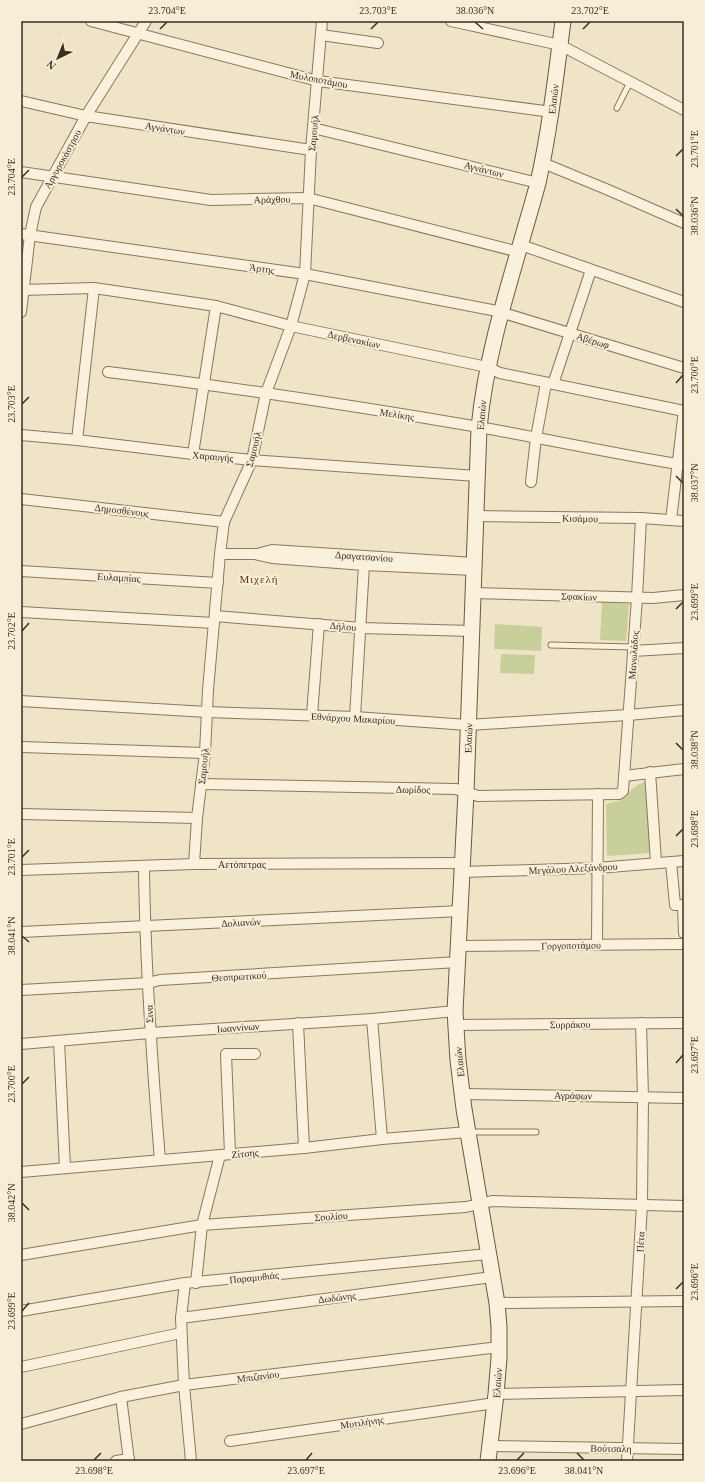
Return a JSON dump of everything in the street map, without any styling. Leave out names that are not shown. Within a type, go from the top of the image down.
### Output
[{"type":"street","name":"Μυλοποτάμου","points":[[91,21],[318,81],[552,112]]},
{"type":"street","name":"Αργυροκάστρου","points":[[21,312],[25,234],[36,207],[86,116],[146,21]]},
{"type":"street","name":"Σαμουήλ","points":[[194,864],[197,818],[205,753],[214,620],[224,522],[252,460],[266,393],[291,326],[305,274],[311,150],[322,21]]},
{"type":"street","points":[[451,21],[560,45],[630,82],[683,107]]},
{"type":"street","name":"Ελαιών","points":[[488,1461],[488,1439],[496,1399],[499,1347],[497,1303],[462,1094],[455,1018],[463,868],[479,428],[487,367],[543,163],[552,112],[563,21]]},
{"type":"street","points":[[321,35],[378,43]]},
{"type":"street","name":"Αγνάντων","points":[[21,101],[86,116],[311,150]]},
{"type":"street","name":"Αγνάντων","points":[[313,128],[538,183]]},
{"type":"street","points":[[543,163],[684,223]]},
{"type":"street","name":"Αράχθου","points":[[21,172],[211,200],[308,198],[520,248],[591,270],[684,302]]},
{"type":"street","name":"Άρτης","points":[[25,234],[305,274],[501,312]]},
{"type":"street","points":[[531,482],[536,438],[549,384],[570,333],[591,270]]},
{"type":"street","points":[[77,440],[94,288]]},
{"type":"street","name":"Δερβενακίων","points":[[22,290],[94,288],[216,306],[291,326],[487,367],[500,373],[549,384],[684,411]]},
{"type":"street","points":[[192,454],[216,306]]},
{"type":"street","name":"Αβέρωφ","points":[[501,312],[684,368]]},
{"type":"street","name":"Μελίκης","points":[[108,372],[266,393],[479,428],[681,464]]},
{"type":"street","points":[[671,520],[681,464],[684,411]]},
{"type":"street","name":"Χαραυγής","points":[[21,436],[77,440],[252,460],[477,476]]},
{"type":"street","name":"Δημοσθένους","points":[[21,499],[224,522]]},
{"type":"street","name":"Κισάμου","points":[[476,516],[641,518],[684,521]]},
{"type":"street","name":"Μανωλάδος","points":[[623,791],[637,598],[641,518]]},
{"type":"street","name":"Δραγατσανίου","points":[[220,554],[255,554],[272,550],[474,566]]},
{"type":"street","name":"Δραγατσανίου","points":[[255,554],[272,558],[364,565],[474,566]]},
{"type":"street","points":[[355,717],[364,565]]},
{"type":"street","name":"Ευλαμπίας","points":[[21,571],[218,583]]},
{"type":"street","name":"Σφακίων","points":[[473,593],[637,598],[684,595]]},
{"type":"street","name":"Δήλου","points":[[21,612],[319,624],[361,628],[472,631]]},
{"type":"street","points":[[312,715],[319,624]]},
{"type":"street","points":[[633,649],[684,648]]},
{"type":"street","name":"Εθνάρχου Μακαρίου","points":[[21,701],[207,712],[355,717],[468,725],[684,710]]},
{"type":"street","points":[[21,747],[205,753]]},
{"type":"street","points":[[624,776],[684,769]]},
{"type":"street","points":[[650,772],[656,862]]},
{"type":"street","name":"Δωρίδος","points":[[201,784],[456,789],[478,796],[619,794],[623,791]]},
{"type":"street","points":[[597,944],[598,794]]},
{"type":"street","points":[[21,814],[197,818]]},
{"type":"street","name":"Μεγάλου Αλεξάνδρου","points":[[463,868],[597,868],[656,862],[684,861]]},
{"type":"street","points":[[671,862],[675,905],[683,905],[684,933]]},
{"type":"street","name":"Αετόπετρας","points":[[21,870],[194,864],[463,868]]},
{"type":"street","name":"Σινα","points":[[144,866],[144,927],[150,1033],[160,1160]]},
{"type":"street","name":"Δολιανών","points":[[21,932],[460,911]]},
{"type":"street","name":"Γοργοποτάμου","points":[[458,946],[684,944]]},
{"type":"street","name":"Θεσπρωτικού","points":[[21,990],[458,962]]},
{"type":"street","points":[[372,1018],[382,1139]]},
{"type":"street","name":"Ιωαννίνων","points":[[21,1044],[150,1033],[372,1018],[455,1018]]},
{"type":"street","name":"Συρράκου","points":[[455,1018],[684,1023]]},
{"type":"street","points":[[298,1023],[304,1148]]},
{"type":"street","name":"Πέτα","points":[[628,1461],[642,1205],[644,1097],[641,1023]]},
{"type":"street","points":[[59,1041],[65,1168]]},
{"type":"street","points":[[196,1283],[202,1225],[225,1155],[226,1054],[255,1054]]},
{"type":"street","name":"Αγράφων","points":[[462,1094],[684,1098]]},
{"type":"street","name":"Ζίτσης","points":[[21,1172],[304,1148],[382,1139],[468,1132]]},
{"type":"street","name":"Σουλίου","points":[[21,1255],[202,1225],[466,1207],[492,1201],[684,1206]]},
{"type":"street","name":"Παραμυθιάς","points":[[21,1311],[185,1283],[488,1254]]},
{"type":"street","name":"Δωδώνης","points":[[181,1318],[492,1277]]},
{"type":"street","points":[[185,1283],[181,1318],[184,1385],[191,1461]]},
{"type":"street","points":[[497,1303],[684,1302]]},
{"type":"street","points":[[21,1367],[182,1333]]},
{"type":"street","name":"Μπιζανίου","points":[[21,1424],[121,1397],[184,1385],[499,1347]]},
{"type":"street","name":"Μυτιλήνης","points":[[230,1441],[496,1399],[684,1390]]},
{"type":"street","points":[[116,1461],[129,1460],[121,1397]]},
{"type":"street","name":"Βούτσαλη","points":[[488,1439],[628,1449],[684,1449]]},
{"type":"lane","points":[[617,108],[630,82]]},
{"type":"lane","points":[[551,645],[633,649]]},
{"type":"lane","points":[[468,1132],[536,1132]]},
{"type":"green space","points":[[602,602],[629,604],[626,641],[600,640]]},
{"type":"green space","points":[[495,624],[542,627],[541,651],[494,649]]},
{"type":"green space","points":[[501,654],[535,655],[534,674],[500,673]]},
{"type":"green space","points":[[646,781],[650,853],[607,856],[606,804],[621,800],[636,786]]},
{"type":"district","name":"Μιχελή","points":[[259,579]]}]
